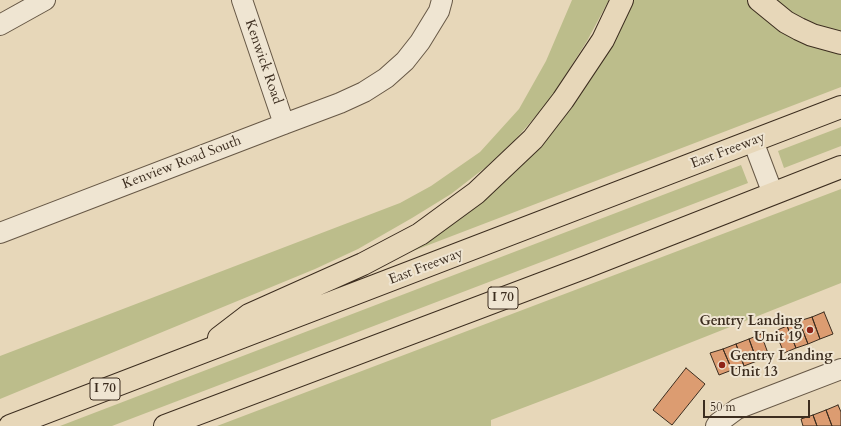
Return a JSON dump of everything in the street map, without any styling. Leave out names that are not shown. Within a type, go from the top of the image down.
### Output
[{"type":"highway","points":[[200,353],[249,315],[376,258],[420,234],[476,193],[533,139],[564,100],[603,40],[622,0]]},
{"type":"highway","points":[[759,0],[799,29],[812,35],[841,43]]},
{"type":"highway","name":"East Freeway","points":[[10,426],[841,107]]},
{"type":"highway","name":"I 70","points":[[165,426],[586,267],[841,167]]},
{"type":"street","points":[[0,25],[45,0]]},
{"type":"street","name":"Kenwick Road","points":[[242,0],[284,124]]},
{"type":"street","name":"Kenview Road South","points":[[0,232],[340,103],[364,92],[386,78],[405,61],[420,42],[439,11],[442,0]]},
{"type":"street","points":[[753,141],[773,194]]},
{"type":"street","points":[[716,426],[737,409],[841,369]]},
{"type":"green space","points":[[572,0],[609,0],[587,41],[549,101],[515,140],[486,167],[451,194],[358,249],[315,269],[0,399],[0,356],[400,203],[431,186],[480,152],[519,109],[546,61]]},
{"type":"green space","points":[[628,0],[747,0],[762,15],[841,50],[841,87],[405,254],[479,198]]},
{"type":"green space","points":[[775,0],[841,0],[841,32],[816,24],[791,12]]},
{"type":"green space","points":[[841,127],[841,146],[784,168],[778,151]]},
{"type":"green space","points":[[741,165],[748,183],[112,426],[60,426]]},
{"type":"green space","points":[[841,189],[841,283],[491,420],[491,426],[217,426]]},
{"type":"building","points":[[824,312],[833,334],[820,339],[812,317]]},
{"type":"building","name":"Gentry Landing Unit 19","points":[[812,317],[820,339],[808,344],[799,321]]},
{"type":"building","points":[[799,321],[808,344],[796,348],[787,326]]},
{"type":"building","points":[[787,326],[796,348],[784,353],[775,331]]},
{"type":"building","points":[[761,334],[769,356],[757,361],[749,339]]},
{"type":"building","points":[[749,339],[757,361],[744,366],[736,344]]},
{"type":"building","points":[[736,344],[744,366],[732,370],[723,349]]},
{"type":"building","name":"Gentry Landing Unit 13","points":[[723,349],[732,370],[719,375],[710,353]]},
{"type":"building","points":[[686,368],[705,384],[672,425],[653,410]]},
{"type":"building","points":[[838,405],[841,412],[841,426],[832,426],[826,410]]},
{"type":"building","points":[[826,410],[832,426],[817,426],[813,415]]},
{"type":"building","points":[[813,415],[817,426],[803,426],[801,419]]},
{"type":"place","name":"Gentry Landing Unit 19","points":[[810,330]]},
{"type":"place","name":"Gentry Landing Unit 13","points":[[722,365]]}]
